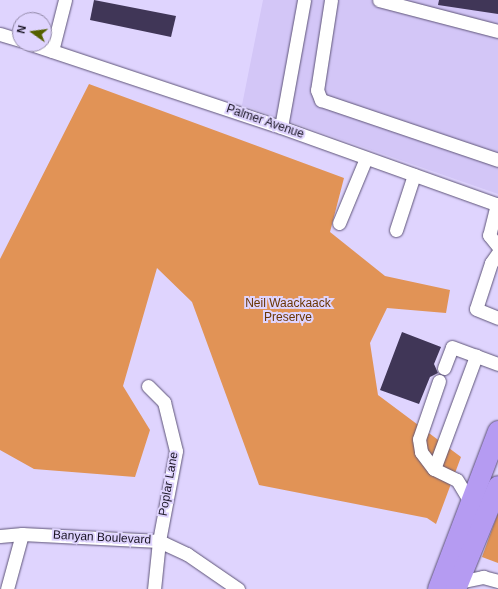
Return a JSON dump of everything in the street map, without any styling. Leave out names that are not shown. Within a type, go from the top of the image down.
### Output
[{"type":"highway","points":[[438,589],[498,431]]},
{"type":"highway","points":[[458,586],[498,486]]},
{"type":"street","points":[[52,51],[65,0]]},
{"type":"street","points":[[281,127],[304,0]]},
{"type":"street","points":[[331,0],[317,90],[321,100],[498,160]]},
{"type":"street","points":[[379,0],[498,31]]},
{"type":"street","points":[[0,34],[12,38]]},
{"type":"street","name":"Palmer Avenue","points":[[52,51],[281,127],[498,204]]},
{"type":"street","points":[[339,223],[366,158]]},
{"type":"street","points":[[396,230],[414,175]]},
{"type":"street","points":[[498,204],[489,235],[498,246]]},
{"type":"street","points":[[498,254],[492,263],[476,309],[498,318]]},
{"type":"street","points":[[444,368],[452,346],[498,364]]},
{"type":"street","points":[[434,469],[476,356]]},
{"type":"street","points":[[439,381],[419,439],[421,452],[434,469],[457,480],[471,503]]},
{"type":"street","name":"Poplar Lane","points":[[148,386],[164,402],[176,451],[159,541],[154,589]]},
{"type":"street","points":[[7,589],[22,534]]},
{"type":"street","name":"Banyan Boulevard","points":[[0,536],[22,534],[159,541],[187,554],[238,589]]},
{"type":"street","points":[[458,586],[483,577],[498,581]]},
{"type":"shaded area","points":[[263,0],[498,0],[498,194],[242,105]]},
{"type":"green space","name":"Neil Waackaack Preserve","points":[[89,84],[344,178],[330,232],[385,276],[450,290],[446,313],[387,308],[370,343],[378,395],[461,457],[436,524],[427,518],[259,485],[192,302],[157,268],[123,386],[150,430],[135,477],[34,469],[0,450],[0,259]]},
{"type":"green space","points":[[498,513],[498,563],[482,557]]},
{"type":"building","points":[[94,0],[176,16],[171,37],[90,20]]},
{"type":"building","points":[[439,0],[498,0],[498,14],[438,5]]},
{"type":"building","points":[[402,332],[441,347],[434,364],[438,373],[430,377],[419,404],[380,390]]}]
